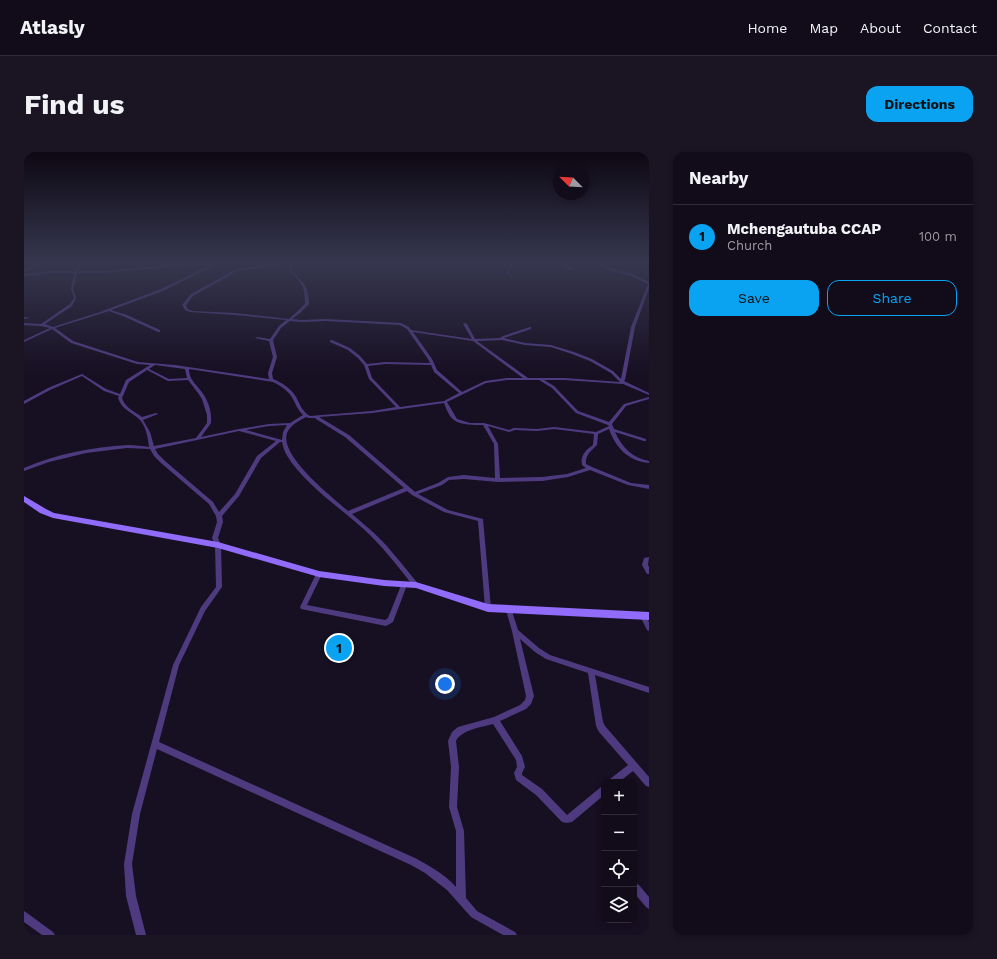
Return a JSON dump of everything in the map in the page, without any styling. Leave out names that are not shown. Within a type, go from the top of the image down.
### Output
[{"type":"street","points":[[42,325],[74,300]]},
{"type":"street","points":[[24,341],[53,328],[135,300]]},
{"type":"street","points":[[188,300],[184,305],[186,309],[193,312],[235,314],[306,322],[326,320],[392,322],[402,324],[410,331],[430,359],[436,373],[461,394]]},
{"type":"street","points":[[271,380],[270,373],[275,357],[271,340],[280,327],[299,312],[306,304],[306,300]]},
{"type":"street","points":[[623,382],[633,327],[644,300]]},
{"type":"street","points":[[108,310],[126,316],[159,331]]},
{"type":"street","points":[[24,324],[42,325],[53,328],[66,340],[127,360],[153,365],[187,368],[271,380],[282,384],[287,389],[305,416]]},
{"type":"street","points":[[465,324],[474,340],[526,378]]},
{"type":"street","points":[[503,339],[503,337],[530,328]]},
{"type":"street","points":[[410,331],[474,340],[503,339],[525,344],[544,345],[573,353],[601,365],[623,382],[649,394]]},
{"type":"street","points":[[257,338],[271,340]]},
{"type":"street","points":[[503,339],[508,343]]},
{"type":"street","points":[[331,341],[353,351],[366,365],[370,378],[399,408]]},
{"type":"street","points":[[366,365],[385,363],[432,364]]},
{"type":"street","points":[[141,935],[131,896],[128,864],[136,814],[154,744],[179,659],[203,609],[219,587],[218,545],[215,538],[220,522],[219,516],[211,503],[156,455],[152,448],[149,430],[120,400],[120,395],[127,381],[153,365]]},
{"type":"street","points":[[187,368],[189,379],[203,397],[210,418],[207,428],[197,439]]},
{"type":"street","points":[[147,369],[164,376],[168,380],[189,379]]},
{"type":"street","points":[[24,403],[49,389],[82,375],[105,390],[120,395]]},
{"type":"street","points":[[24,470],[53,460],[87,452],[124,447],[152,448],[239,430],[269,425],[289,424],[305,416],[314,417],[445,402],[492,381],[526,378],[623,382]]},
{"type":"street","points":[[540,379],[553,387],[577,412],[644,440]]},
{"type":"street","points":[[445,402],[455,419],[470,424],[484,424],[510,431],[514,429],[537,430],[554,428],[574,429],[596,433],[611,427],[625,405],[649,398]]},
{"type":"street","points":[[141,420],[156,414]]},
{"type":"street","points":[[314,417],[347,436],[414,494],[446,512],[481,520],[488,608]]},
{"type":"street","points":[[219,516],[237,494],[259,457],[282,441],[289,424]]},
{"type":"street","points":[[484,424],[496,444],[498,480]]},
{"type":"street","points":[[611,427],[615,439],[628,454],[635,459],[649,462]]},
{"type":"street","points":[[239,430],[282,441],[306,475],[382,545],[416,585]]},
{"type":"street","points":[[596,433],[595,444],[585,454],[583,459],[584,465],[630,484],[649,487]]},
{"type":"street","points":[[414,494],[440,484],[448,479],[464,477],[498,480],[555,477],[568,475],[590,468]]},
{"type":"street","points":[[348,513],[407,489]]},
{"type":"street","points":[[24,498],[43,511],[53,515],[218,545],[319,574],[384,583],[416,585],[488,608],[646,616],[649,628]]},
{"type":"street","points":[[649,559],[646,560],[645,565],[649,572]]},
{"type":"street","points":[[319,574],[303,607],[386,623],[391,620],[404,585]]},
{"type":"street","points":[[461,899],[460,832],[453,807],[456,767],[452,741],[454,735],[461,730],[495,720],[523,707],[528,702],[530,696],[510,610]]},
{"type":"street","points":[[515,631],[548,657],[649,690]]},
{"type":"street","points":[[591,671],[599,723],[607,737],[649,783]]},
{"type":"street","points":[[495,720],[519,759],[519,777],[539,792],[562,818],[568,819],[601,792]]},
{"type":"street","points":[[154,744],[414,862],[438,877],[474,914],[512,935]]},
{"type":"street","points":[[617,779],[633,766]]},
{"type":"street","points":[[637,889],[649,904]]},
{"type":"street","points":[[24,916],[50,935]]},
{"type":"place","name":"Mchengautuba CCAP","points":[[339,648]]}]
